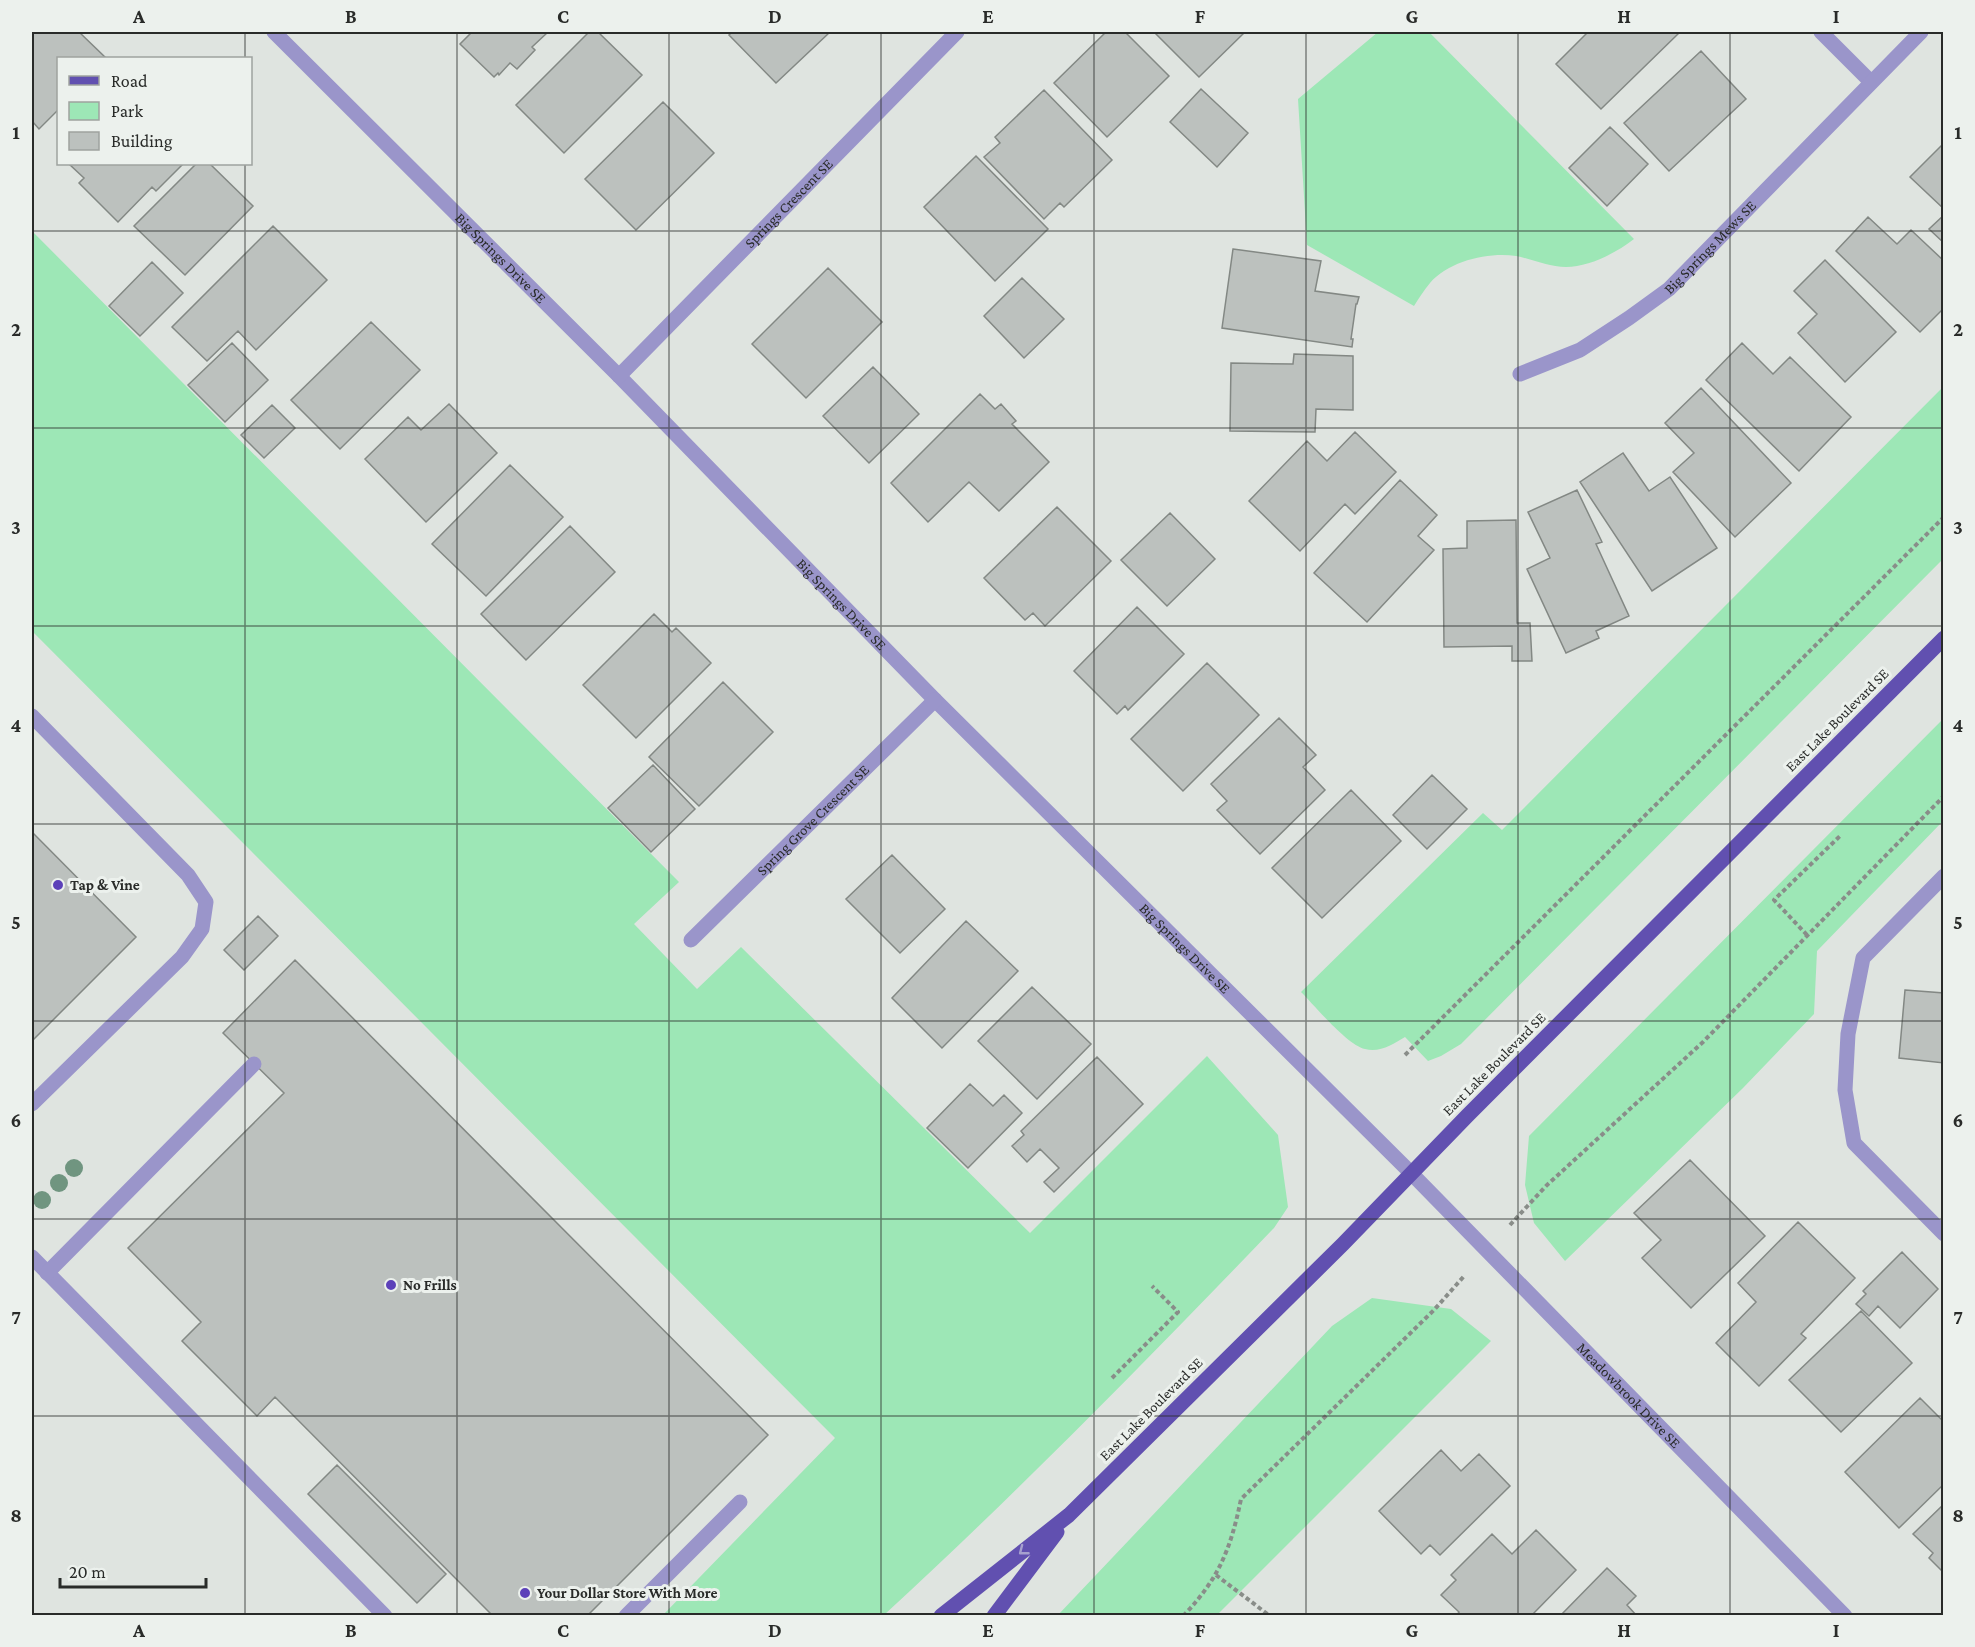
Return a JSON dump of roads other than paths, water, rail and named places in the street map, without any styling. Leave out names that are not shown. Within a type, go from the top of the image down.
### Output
[{"type":"main road","name":"East Lake Boulevard SE","points":[[941,1616],[1069,1515],[1412,1174],[1468,1115],[1944,638]]},
{"type":"main road","name":"East Lake Boulevard SE","points":[[994,1616],[1069,1515]]},
{"type":"street","name":"Big Springs Drive SE","points":[[274,32],[619,376],[936,700],[1412,1174]]},
{"type":"street","name":"Springs Crescent SE","points":[[619,376],[957,32]]},
{"type":"street","points":[[1821,32],[1871,82]]},
{"type":"street","name":"Big Springs Mews SE","points":[[1520,374],[1580,350],[1668,289],[1921,32]]},
{"type":"street","name":"Spring Grove Crescent SE","points":[[691,940],[936,700]]},
{"type":"street","points":[[32,716],[188,875],[206,902],[202,929],[182,957],[32,1104]]},
{"type":"street","points":[[1944,876],[1863,958],[1848,1034],[1845,1090],[1854,1143],[1944,1234]]},
{"type":"street","points":[[47,1273],[254,1064]]},
{"type":"street","name":"Meadowbrook Drive SE","points":[[1412,1174],[1845,1616]]},
{"type":"street","points":[[32,1257],[385,1616]]},
{"type":"street","points":[[626,1616],[740,1502]]},
{"type":"place","name":"Tap & Vine","points":[[58,885]]},
{"type":"place","name":"No Frills","points":[[391,1285]]},
{"type":"place","name":"Your Dollar Store With More","points":[[525,1593]]}]
